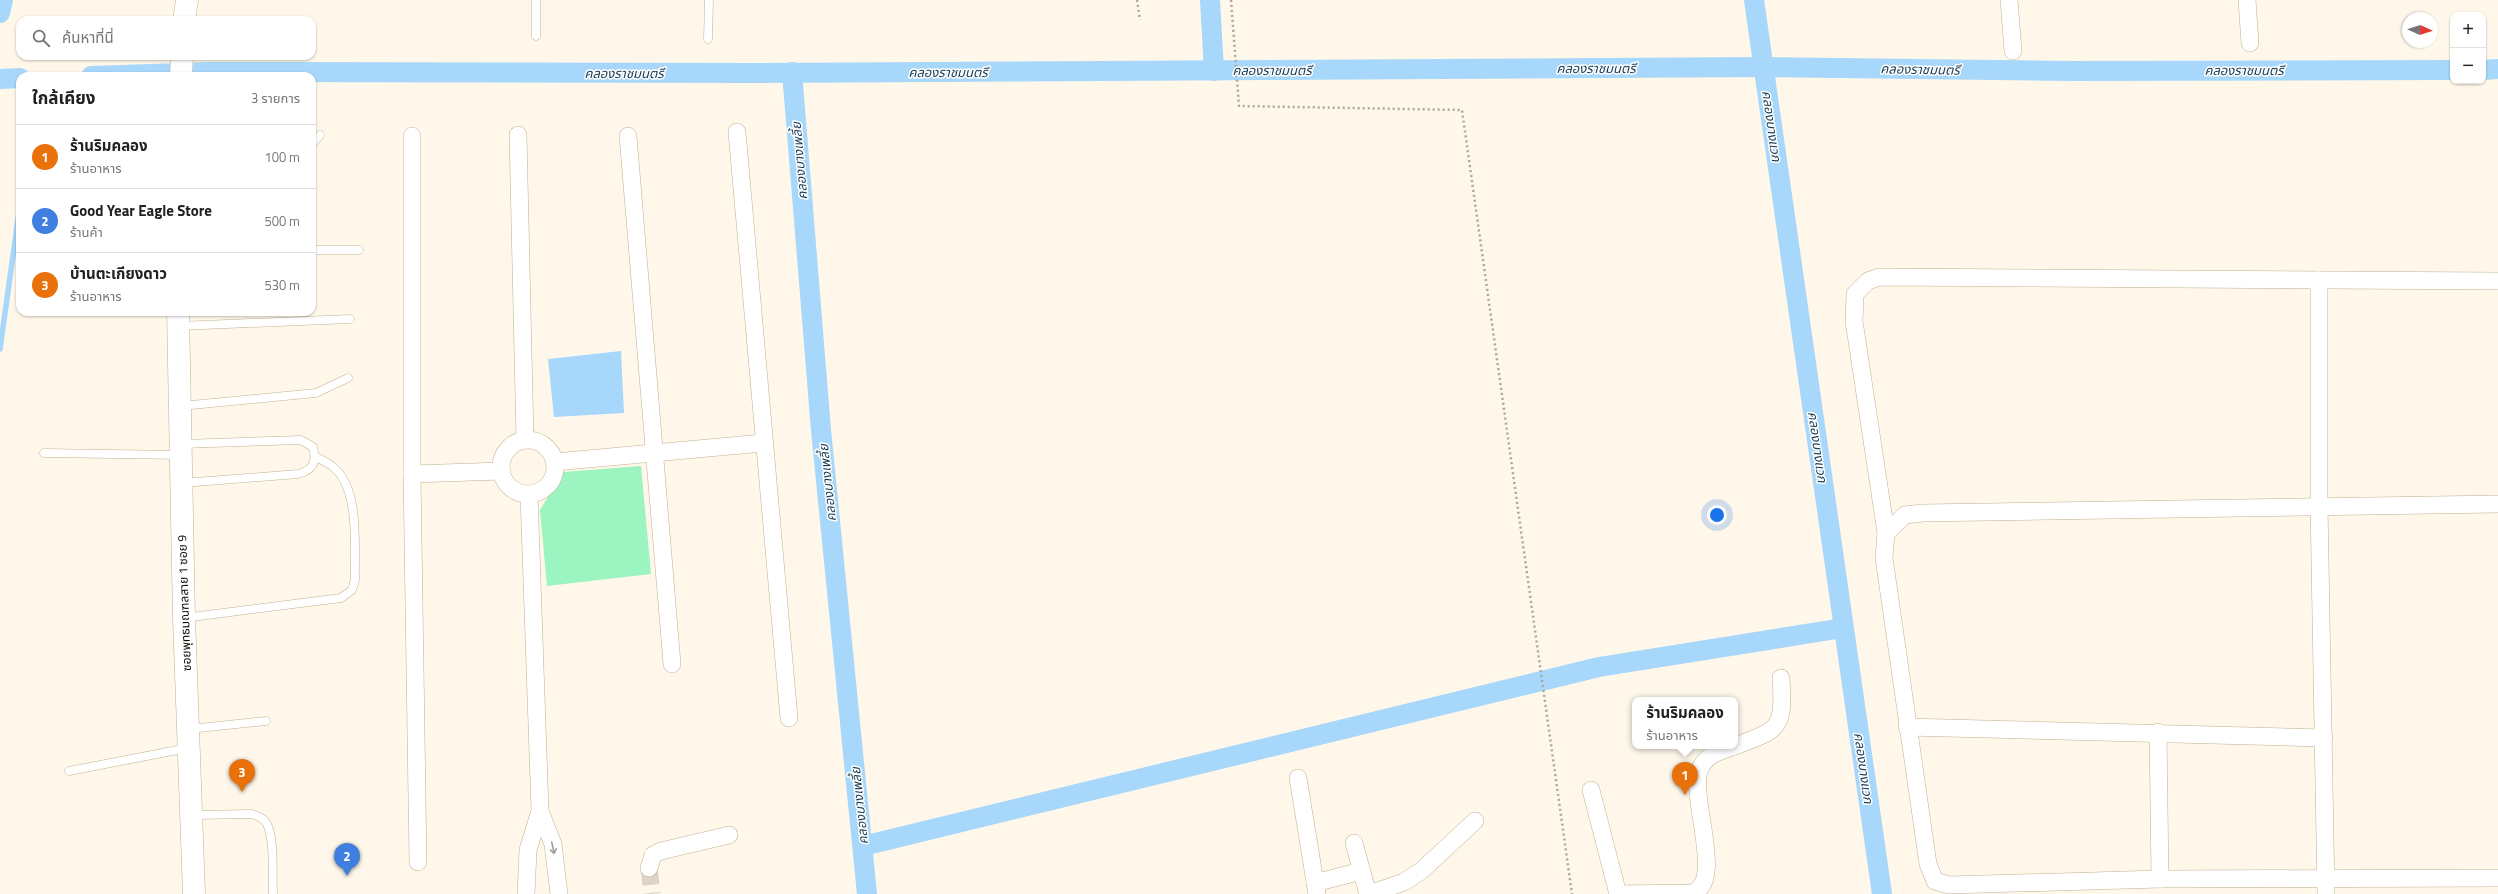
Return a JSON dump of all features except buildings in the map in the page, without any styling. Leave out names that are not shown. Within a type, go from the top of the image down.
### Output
[{"type":"street","points":[[185,16],[187,0]]},
{"type":"street","points":[[2009,0],[2013,51]]},
{"type":"street","points":[[2247,0],[2250,44]]},
{"type":"street","points":[[181,72],[182,60]]},
{"type":"street","points":[[737,132],[763,443],[789,718]]},
{"type":"street","points":[[518,135],[525,440]]},
{"type":"street","points":[[412,136],[412,474],[418,862]]},
{"type":"street","points":[[628,136],[656,453],[672,664]]},
{"type":"street","points":[[2498,281],[1879,277],[1868,281],[1855,294],[1854,321],[1886,533],[1884,558],[1907,727],[1928,864],[1935,881],[1949,885],[2160,879],[2326,886],[2498,878]]},
{"type":"street","points":[[2319,280],[2319,505],[2326,886]]},
{"type":"street","name":"ซอยพุทธมณฑลสาย 1 ซอย 9","points":[[178,319],[184,618],[194,894]]},
{"type":"street","points":[[525,440],[535,440],[544,445],[551,452],[555,462],[552,480],[546,487],[529,494],[511,487],[505,480],[502,471],[502,460],[507,451],[515,444],[525,440]]},
{"type":"street","points":[[555,462],[763,443]]},
{"type":"street","points":[[412,474],[502,471]]},
{"type":"street","points":[[526,894],[528,850],[540,811],[529,494]]},
{"type":"street","points":[[1886,533],[1905,515],[1923,513],[2319,505],[2498,504]]},
{"type":"street","points":[[1738,745],[1759,737],[1776,727],[1783,710],[1781,678]]},
{"type":"street","points":[[1907,727],[2158,732],[2324,738]]},
{"type":"street","points":[[2158,732],[2160,879]]},
{"type":"street","points":[[1591,790],[1618,894],[1692,893],[1703,884],[1707,869],[1698,786],[1700,769],[1711,755],[1727,749]]},
{"type":"street","points":[[1298,778],[1316,888],[1361,871]]},
{"type":"street","points":[[540,811],[553,844],[559,894]]},
{"type":"street","points":[[1354,843],[1369,894],[1404,882],[1421,871],[1475,821]]},
{"type":"street","points":[[649,868],[653,855],[662,851],[729,835]]},
{"type":"lane","points":[[536,0],[536,36]]},
{"type":"lane","points":[[708,39],[709,0]]},
{"type":"lane","points":[[316,140],[320,135]]},
{"type":"lane","points":[[316,250],[359,250]]},
{"type":"lane","points":[[178,319],[350,319]]},
{"type":"lane","points":[[180,406],[309,394],[330,388],[348,378]]},
{"type":"lane","points":[[44,453],[181,449],[300,440],[313,448],[316,457],[313,467],[308,471],[298,474],[181,483]]},
{"type":"lane","points":[[184,618],[341,598],[352,590],[355,580],[352,501],[344,483],[332,466],[316,457]]},
{"type":"lane","points":[[69,771],[188,739],[266,721]]},
{"type":"lane","points":[[191,815],[252,814],[260,817],[267,823],[270,835],[273,894]]},
{"type":"path","points":[[1137,0],[1140,20]]},
{"type":"path","points":[[1231,0],[1239,106],[1462,110],[1572,894]]},
{"type":"green space","points":[[641,466],[651,574],[547,586],[540,510],[563,472]]},
{"type":"water","points":[[621,351],[624,413],[554,417],[548,359]]},
{"type":"waterway","points":[[0,13],[3,0]]},
{"type":"waterway","points":[[1210,0],[1214,71]]},
{"type":"waterway","name":"คลองบางแวก","points":[[1754,0],[1882,894]]},
{"type":"waterway","name":"คลองราชมนตรี","points":[[316,72],[744,73],[1763,67],[2072,71],[2450,70]]},
{"type":"waterway","name":"คลองราชมนตรี","points":[[2486,70],[2498,69]]},
{"type":"waterway","name":"คลองบางเพลี้ย","points":[[792,72],[821,430],[867,894]]},
{"type":"waterway","name":"คลองราชมนตรี","points":[[0,79],[16,78]]},
{"type":"waterway","points":[[0,349],[16,234]]},
{"type":"waterway","points":[[863,846],[1599,667],[1843,628]]},
{"type":"tunnel","points":[[649,868],[652,894]]},
{"type":"place","name":"บ้านตะเกียงดาว","points":[[242,792]]},
{"type":"place","name":"ร้านริมคลอง","points":[[1685,795]]},
{"type":"place","name":"Good Year Eagle Store","points":[[347,876]]}]
